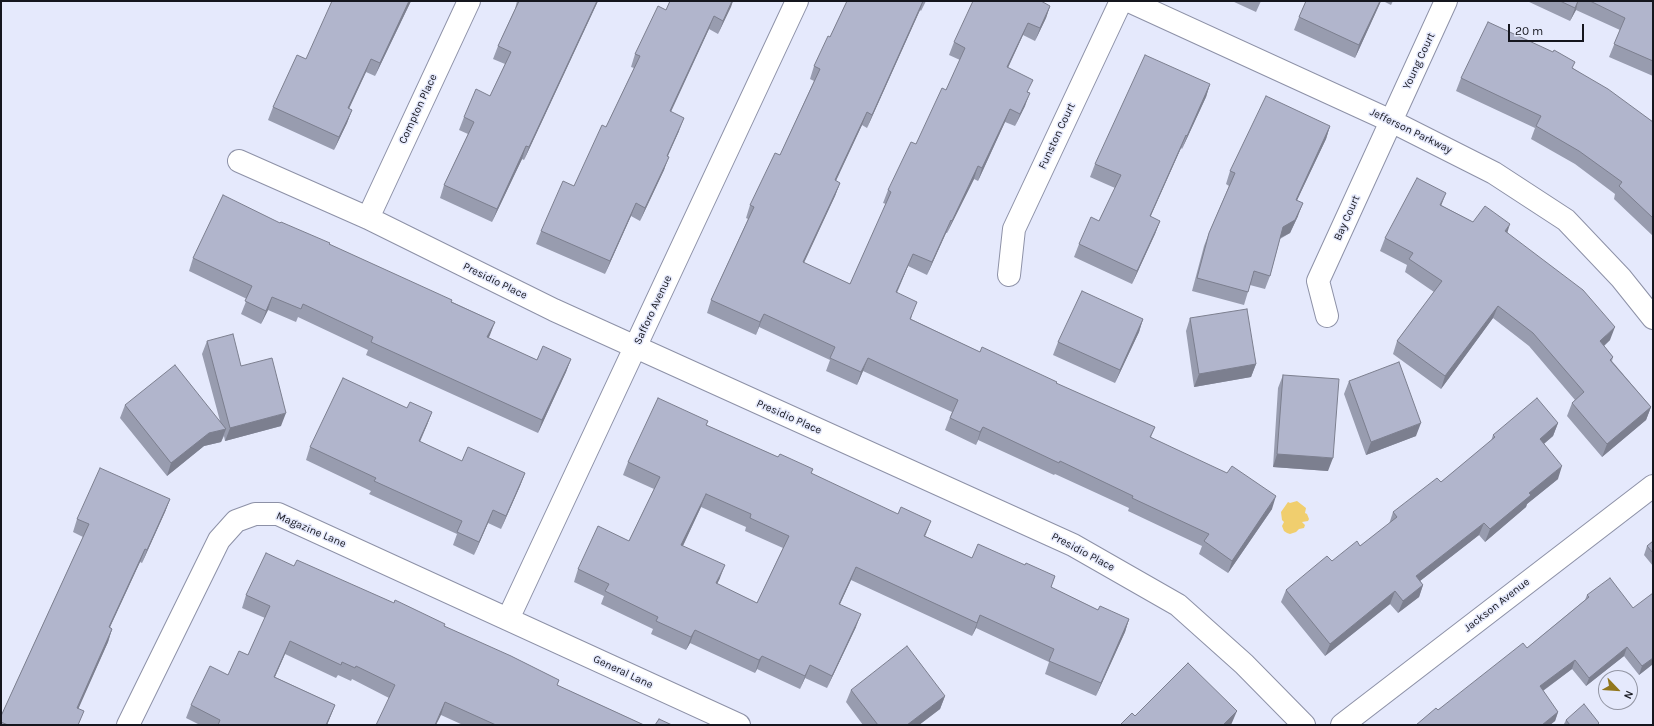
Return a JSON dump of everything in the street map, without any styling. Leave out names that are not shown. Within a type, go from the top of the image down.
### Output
[{"type":"street","name":"Compton Place","points":[[368,218],[469,1]]},
{"type":"street","name":"Safforo Avenue","points":[[508,619],[797,1]]},
{"type":"street","name":"Funston Court","points":[[1009,275],[1014,229],[1121,1]]},
{"type":"street","name":"Jefferson Parkway","points":[[1129,1],[1390,121],[1494,173],[1566,220],[1621,278],[1653,318]]},
{"type":"street","name":"Young Court","points":[[1390,121],[1446,1]]},
{"type":"street","name":"Bay Court","points":[[1327,316],[1318,281],[1390,121]]},
{"type":"street","name":"Presidio Place","points":[[239,161],[368,218],[554,310],[1080,549],[1178,605],[1244,664],[1304,725]]},
{"type":"street","name":"Jackson Avenue","points":[[1342,725],[1653,486]]},
{"type":"street","name":"Magazine Lane","points":[[128,725],[219,540],[236,521],[255,514],[278,514],[508,619]]},
{"type":"street","name":"General Lane","points":[[508,619],[738,725]]},
{"type":"shaded area","points":[[1297,501],[1306,508],[1305,513],[1309,519],[1308,521],[1302,522],[1305,525],[1304,528],[1290,534],[1284,531],[1282,526],[1284,522],[1282,520],[1281,512],[1288,502],[1290,503]]},
{"type":"building","points":[[332,1],[409,1],[380,63],[371,59],[348,108],[352,110],[339,137],[273,107],[297,55],[306,59]]},
{"type":"building","points":[[519,1],[597,1],[529,147],[526,146],[497,209],[444,185],[474,122],[464,117],[476,89],[490,96],[511,52],[498,46]]},
{"type":"building","points":[[670,1],[732,1],[723,21],[714,16],[670,111],[684,118],[667,156],[669,157],[645,208],[636,203],[610,261],[541,231],[563,181],[574,186],[602,125],[606,127],[640,56],[635,54],[658,6],[666,10]]},
{"type":"building","points":[[847,1],[923,1],[872,115],[867,112],[835,180],[840,183],[803,262],[850,284],[891,192],[888,190],[911,142],[916,144],[942,88],[946,90],[965,48],[954,42],[973,1],[1041,1],[1050,6],[1040,28],[1028,23],[1007,67],[1033,80],[1027,92],[1030,93],[1020,114],[1010,109],[982,168],[978,166],[932,262],[913,254],[896,292],[917,302],[910,319],[980,352],[982,347],[1057,382],[1056,383],[1155,427],[1150,437],[1227,473],[1232,466],[1276,496],[1232,561],[1204,541],[1209,534],[1132,498],[1133,496],[1060,461],[1059,463],[983,427],[980,432],[950,418],[958,400],[868,358],[861,372],[830,358],[835,347],[764,314],[760,322],[711,300],[754,207],[750,205],[775,153],[780,155],[820,69],[814,66]]},
{"type":"building","points":[[1306,1],[1380,1],[1359,45],[1299,17]]},
{"type":"building","points":[[1560,1],[1578,1],[1575,8]]},
{"type":"building","points":[[1590,1],[1653,1],[1653,61],[1614,44],[1625,18]]},
{"type":"building","points":[[1488,22],[1553,52],[1554,50],[1575,62],[1572,68],[1608,89],[1653,122],[1653,218],[1619,186],[1622,182],[1579,151],[1536,126],[1541,116],[1461,78]]},
{"type":"building","points":[[1145,55],[1210,84],[1150,216],[1160,221],[1137,271],[1079,244],[1091,217],[1099,221],[1121,175],[1095,164]]},
{"type":"building","points":[[1266,96],[1330,126],[1296,200],[1303,203],[1295,220],[1283,227],[1270,276],[1254,271],[1248,292],[1197,278],[1209,233],[1235,173],[1230,171]]},
{"type":"building","points":[[1417,178],[1446,193],[1440,205],[1473,222],[1485,206],[1510,224],[1505,231],[1583,290],[1615,327],[1600,341],[1613,357],[1610,360],[1651,407],[1607,444],[1572,403],[1584,392],[1533,333],[1498,306],[1445,376],[1397,341],[1442,281],[1409,259],[1413,253],[1385,238]]},
{"type":"building","points":[[223,195],[280,223],[281,222],[330,243],[329,244],[452,300],[451,302],[495,322],[487,337],[537,360],[543,346],[571,359],[542,420],[371,342],[373,337],[303,304],[301,309],[272,297],[266,311],[245,301],[252,286],[193,258]]},
{"type":"building","points":[[1082,291],[1143,319],[1120,370],[1058,342]]},
{"type":"building","points":[[1247,309],[1256,364],[1199,374],[1190,318]]},
{"type":"building","points":[[233,334],[241,366],[272,358],[286,413],[230,428],[207,341]]},
{"type":"building","points":[[1399,362],[1421,423],[1371,442],[1349,381]]},
{"type":"building","points":[[175,365],[226,429],[209,433],[171,463],[125,405]]},
{"type":"building","points":[[1283,375],[1339,379],[1333,458],[1277,454]]},
{"type":"building","points":[[343,378],[407,408],[410,402],[432,412],[419,441],[462,461],[468,447],[525,473],[506,516],[493,510],[479,542],[457,532],[462,521],[374,481],[376,478],[310,447]]},
{"type":"building","points":[[658,398],[708,421],[706,425],[778,457],[780,454],[813,469],[811,473],[898,514],[901,507],[931,521],[924,536],[972,558],[978,544],[1025,565],[1026,563],[1055,576],[1051,587],[1098,610],[1100,606],[1129,619],[1101,683],[1049,661],[1054,649],[980,615],[977,623],[856,567],[839,604],[861,614],[832,676],[810,665],[805,676],[762,656],[759,660],[695,630],[691,637],[656,621],[658,617],[605,591],[609,584],[578,569],[598,526],[629,541],[660,477],[628,462]],"holes":[[[706,494],[751,514],[750,518],[789,536],[757,603],[716,583],[725,565],[681,545]]]},
{"type":"building","points":[[1537,398],[1558,423],[1540,439],[1562,466],[1529,493],[1531,495],[1490,529],[1484,523],[1416,576],[1423,585],[1403,601],[1395,591],[1330,644],[1286,590],[1327,556],[1332,561],[1357,541],[1360,546],[1397,517],[1393,512],[1437,478],[1441,482],[1495,437],[1493,435]]},
{"type":"building","points":[[100,468],[170,499],[109,627],[112,629],[77,708],[84,711],[78,725],[8,725],[1,722],[1,716],[89,524],[77,519]]},
{"type":"building","points":[[1653,541],[1653,553],[1647,546]]},
{"type":"building","points":[[266,553],[294,566],[297,560],[394,603],[395,600],[445,624],[444,626],[511,656],[559,680],[557,685],[644,725],[496,725],[445,702],[435,725],[376,725],[395,685],[356,666],[355,668],[342,662],[341,665],[290,641],[274,677],[335,705],[326,725],[218,725],[220,720],[191,705],[210,666],[228,675],[239,651],[248,655],[270,606],[246,595]]},
{"type":"building","points":[[1610,578],[1633,608],[1653,593],[1653,658],[1642,666],[1627,647],[1589,678],[1575,660],[1540,686],[1558,712],[1542,725],[1416,725],[1436,708],[1438,710],[1523,643],[1527,648],[1589,597],[1587,595]]},
{"type":"building","points":[[907,646],[945,696],[907,725],[878,725],[851,690]]},
{"type":"building","points":[[1188,663],[1237,711],[1223,725],[1120,725],[1132,713],[1135,716]]},
{"type":"building","points":[[1584,704],[1599,723],[1597,725],[1570,725],[1566,720]]},
{"type":"building","points":[[659,719],[672,725],[655,725]]}]
